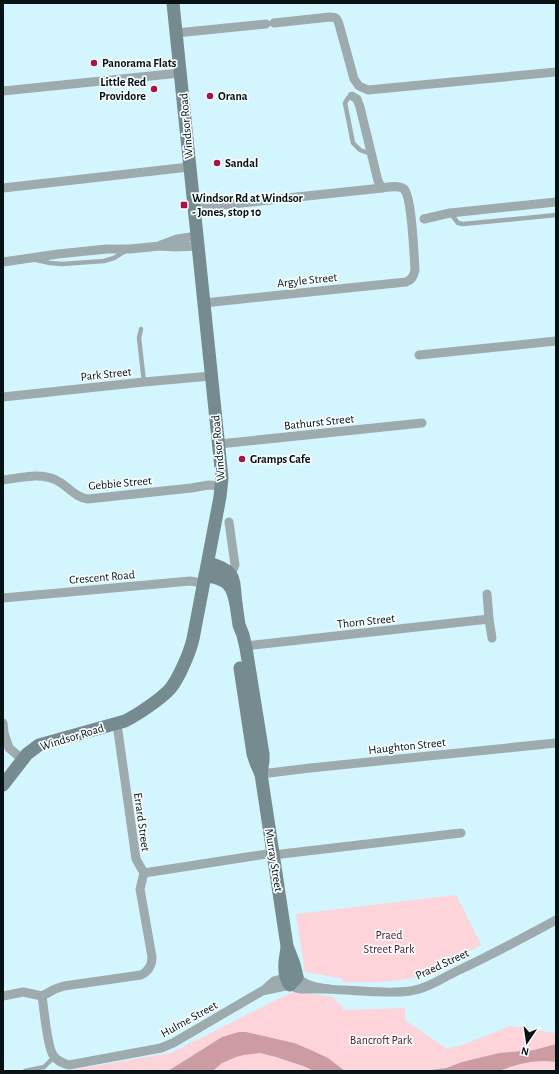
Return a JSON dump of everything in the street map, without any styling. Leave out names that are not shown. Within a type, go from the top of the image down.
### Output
[{"type":"main road","name":"Windsor Road","points":[[3,785],[22,759],[39,745],[125,721],[135,716],[165,694],[173,685],[191,647],[222,486],[222,472],[173,3]]},
{"type":"main road","points":[[205,574],[223,568],[231,574]]},
{"type":"main road","name":"Murray Street","points":[[205,574],[219,577],[228,584],[232,590],[236,604]]},
{"type":"main road","name":"Murray Street","points":[[231,574],[239,625],[253,754],[262,774],[287,946],[294,964],[291,980]]},
{"type":"street","points":[[176,33],[330,17],[336,18],[339,24],[353,77],[356,83],[361,87],[371,91],[539,71],[556,72]]},
{"type":"street","points":[[3,91],[180,73]]},
{"type":"street","points":[[194,208],[382,188],[377,178],[359,104],[352,96]]},
{"type":"street","points":[[3,188],[189,167]]},
{"type":"street","name":"Argyle Street","points":[[204,302],[409,281],[415,270],[411,214],[407,194],[400,187],[382,188]]},
{"type":"street","points":[[424,219],[450,213],[556,202]]},
{"type":"street","points":[[3,262],[107,249],[130,249],[160,246],[173,240],[198,241]]},
{"type":"street","points":[[419,355],[556,341]]},
{"type":"street","name":"Park Street","points":[[3,397],[211,376]]},
{"type":"street","name":"Bathurst Street","points":[[219,444],[422,423]]},
{"type":"street","name":"Gebbie Street","points":[[3,480],[38,476],[49,477],[58,481],[77,496],[84,498],[205,486],[222,486]]},
{"type":"street","name":"Murray Street","points":[[229,522],[235,564],[231,574]]},
{"type":"street","name":"Crescent Road","points":[[3,598],[190,581],[205,574]]},
{"type":"street","points":[[487,594],[492,638]]},
{"type":"street","name":"Thorn Street","points":[[241,647],[489,619]]},
{"type":"street","points":[[3,722],[4,733],[9,748],[22,759]]},
{"type":"street","name":"Errard Street","points":[[117,724],[136,859],[144,873]]},
{"type":"street","name":"Haughton Street","points":[[262,774],[556,743]]},
{"type":"street","points":[[3,996],[23,992],[42,996],[55,988],[64,986],[144,974],[150,967],[152,957],[140,889],[144,873],[273,854],[462,833]]},
{"type":"street","name":"Praed Street","points":[[291,980],[329,989],[395,992],[410,991],[421,988],[480,961],[556,920]]},
{"type":"street","name":"Hulme Street","points":[[54,1057],[64,1064],[73,1064],[161,1048],[173,1043],[262,992],[291,980]]},
{"type":"street","points":[[42,996],[49,1046],[54,1057]]},
{"type":"lane","points":[[352,96],[348,98],[346,106],[352,141],[358,149],[371,154]]},
{"type":"lane","points":[[450,213],[458,223],[463,224],[556,215]]},
{"type":"lane","points":[[141,329],[139,338],[144,382]]},
{"type":"lane","points":[[25,1071],[44,1067],[54,1057]]},
{"type":"green space","name":"Praed Street Park","points":[[456,895],[481,945],[445,964],[427,973],[408,979],[384,982],[343,982],[341,978],[305,972],[296,914]]},
{"type":"green space","name":"Bancroft Park","points":[[296,992],[332,997],[342,1006],[343,1010],[405,1008],[405,1020],[447,1049],[465,1044],[510,1026],[554,1033],[556,1032],[556,1044],[534,1050],[499,1053],[437,1069],[422,1071],[345,1071],[328,1058],[294,1043],[246,1032],[239,1032],[222,1037],[168,1071],[64,1071],[171,1053],[286,995]]},
{"type":"green space","points":[[260,1053],[287,1060],[314,1071],[213,1071],[222,1063],[235,1057]]},
{"type":"green space","points":[[545,1060],[556,1062],[556,1071],[499,1071],[533,1061]]},
{"type":"shaded area","points":[[239,1032],[246,1032],[294,1043],[328,1058],[345,1071],[314,1071],[276,1057],[260,1053],[236,1057],[222,1063],[213,1071],[168,1071],[222,1037]]},
{"type":"shaded area","points":[[556,1044],[556,1062],[541,1061],[527,1063],[499,1071],[422,1071],[446,1068],[462,1062],[499,1053],[534,1050]]},
{"type":"place","name":"Panorama Flats","points":[[94,63]]},
{"type":"place","name":"Little Red Providore","points":[[154,89]]},
{"type":"place","name":"Orana","points":[[210,96]]},
{"type":"place","name":"Sandal","points":[[217,163]]},
{"type":"place","name":"Windsor Rd at Windsor - Jones, stop 10","points":[[184,205]]},
{"type":"place","name":"Gramps Cafe","points":[[242,459]]}]
